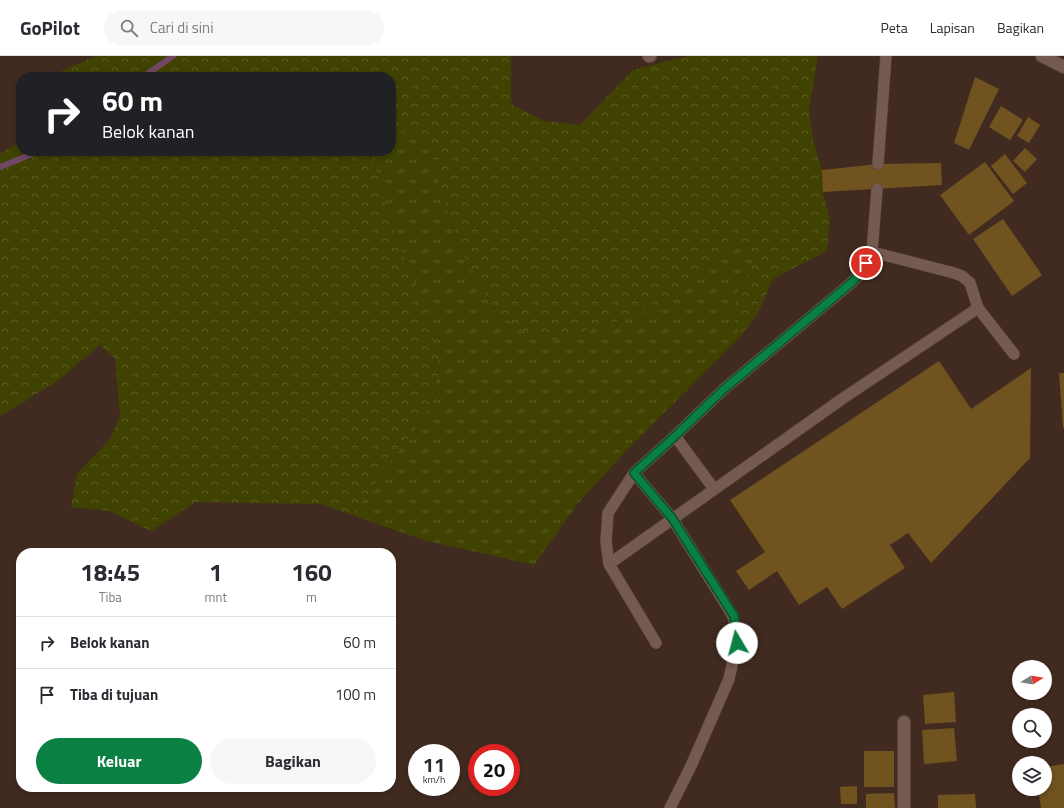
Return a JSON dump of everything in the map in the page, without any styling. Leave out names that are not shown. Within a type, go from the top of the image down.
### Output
[{"type":"street","points":[[1042,56],[1064,67]]},
{"type":"street","points":[[904,722],[904,808]]},
{"type":"lane","points":[[878,164],[886,56]]},
{"type":"lane","points":[[656,643],[610,564],[606,542],[608,513],[634,473],[724,389],[860,274],[872,252],[877,189]]},
{"type":"lane","points":[[872,252],[962,276],[970,283],[978,308],[1014,354]]},
{"type":"lane","points":[[610,564],[672,518],[842,399],[978,308]]},
{"type":"lane","points":[[675,436],[714,489]]},
{"type":"lane","points":[[634,473],[672,518],[734,616],[737,643],[729,679],[694,759],[670,808]]},
{"type":"green space","points":[[96,56],[511,56],[511,104],[544,121],[580,125],[633,70],[687,56],[817,56],[809,109],[813,140],[822,170],[823,192],[830,220],[827,251],[773,279],[758,313],[740,337],[733,317],[737,293],[752,268],[752,244],[727,248],[675,297],[633,316],[545,343],[496,313],[459,247],[426,137],[410,131],[396,132],[396,72],[59,72]]},
{"type":"green space","points":[[410,131],[426,137],[459,247],[496,313],[545,342],[633,316],[675,297],[727,248],[753,244],[752,268],[737,293],[733,317],[740,337],[626,451],[579,502],[534,565],[423,540],[352,515],[425,415],[420,294],[400,248],[376,169],[375,156],[396,156],[396,132]]},
{"type":"green space","points":[[16,144],[16,156],[375,156],[376,169],[400,248],[420,294],[441,368],[425,415],[352,515],[321,504],[196,502],[151,531],[109,511],[71,507],[77,474],[111,438],[120,415],[115,358],[100,345],[56,382],[0,416],[0,154]]},
{"type":"building","points":[[975,77],[999,89],[969,150],[954,143]]},
{"type":"building","points":[[1001,106],[1023,120],[1010,140],[989,127]]},
{"type":"building","points":[[1028,117],[1040,125],[1029,143],[1017,136]]},
{"type":"building","points":[[1025,148],[1037,159],[1025,172],[1013,161]]},
{"type":"building","points":[[1005,154],[1027,183],[1013,194],[991,166]]},
{"type":"building","points":[[985,162],[1014,201],[969,235],[940,195]]},
{"type":"building","points":[[941,163],[942,185],[823,192],[822,170],[878,164]]},
{"type":"building","points":[[1003,219],[1042,275],[1012,296],[973,239]]},
{"type":"building","points":[[939,361],[971,409],[1031,368],[1030,458],[931,563],[908,533],[890,545],[905,568],[842,609],[827,587],[799,605],[777,571],[749,590],[736,571],[765,552],[730,500]]},
{"type":"building","points":[[1059,373],[1064,373],[1064,428],[1063,428]]},
{"type":"building","points":[[954,692],[956,722],[925,724],[923,695]]},
{"type":"building","points":[[954,728],[957,761],[924,764],[922,730]]},
{"type":"building","points":[[864,751],[894,751],[894,787],[864,787]]},
{"type":"building","points":[[1064,764],[1064,808],[1041,808],[1039,796],[1052,796],[1052,766]]},
{"type":"building","points":[[857,786],[857,804],[841,804],[840,787]]},
{"type":"building","points":[[894,793],[895,808],[866,808],[866,794]]},
{"type":"building","points":[[975,794],[976,808],[938,808],[938,795]]},
{"type":"waterway","points":[[150,72],[173,56]]},
{"type":"waterway","points":[[0,167],[28,156]]},
{"type":"route","points":[[737,643],[734,616],[672,518],[634,473],[724,389],[850,284],[860,274],[866,263]]}]
